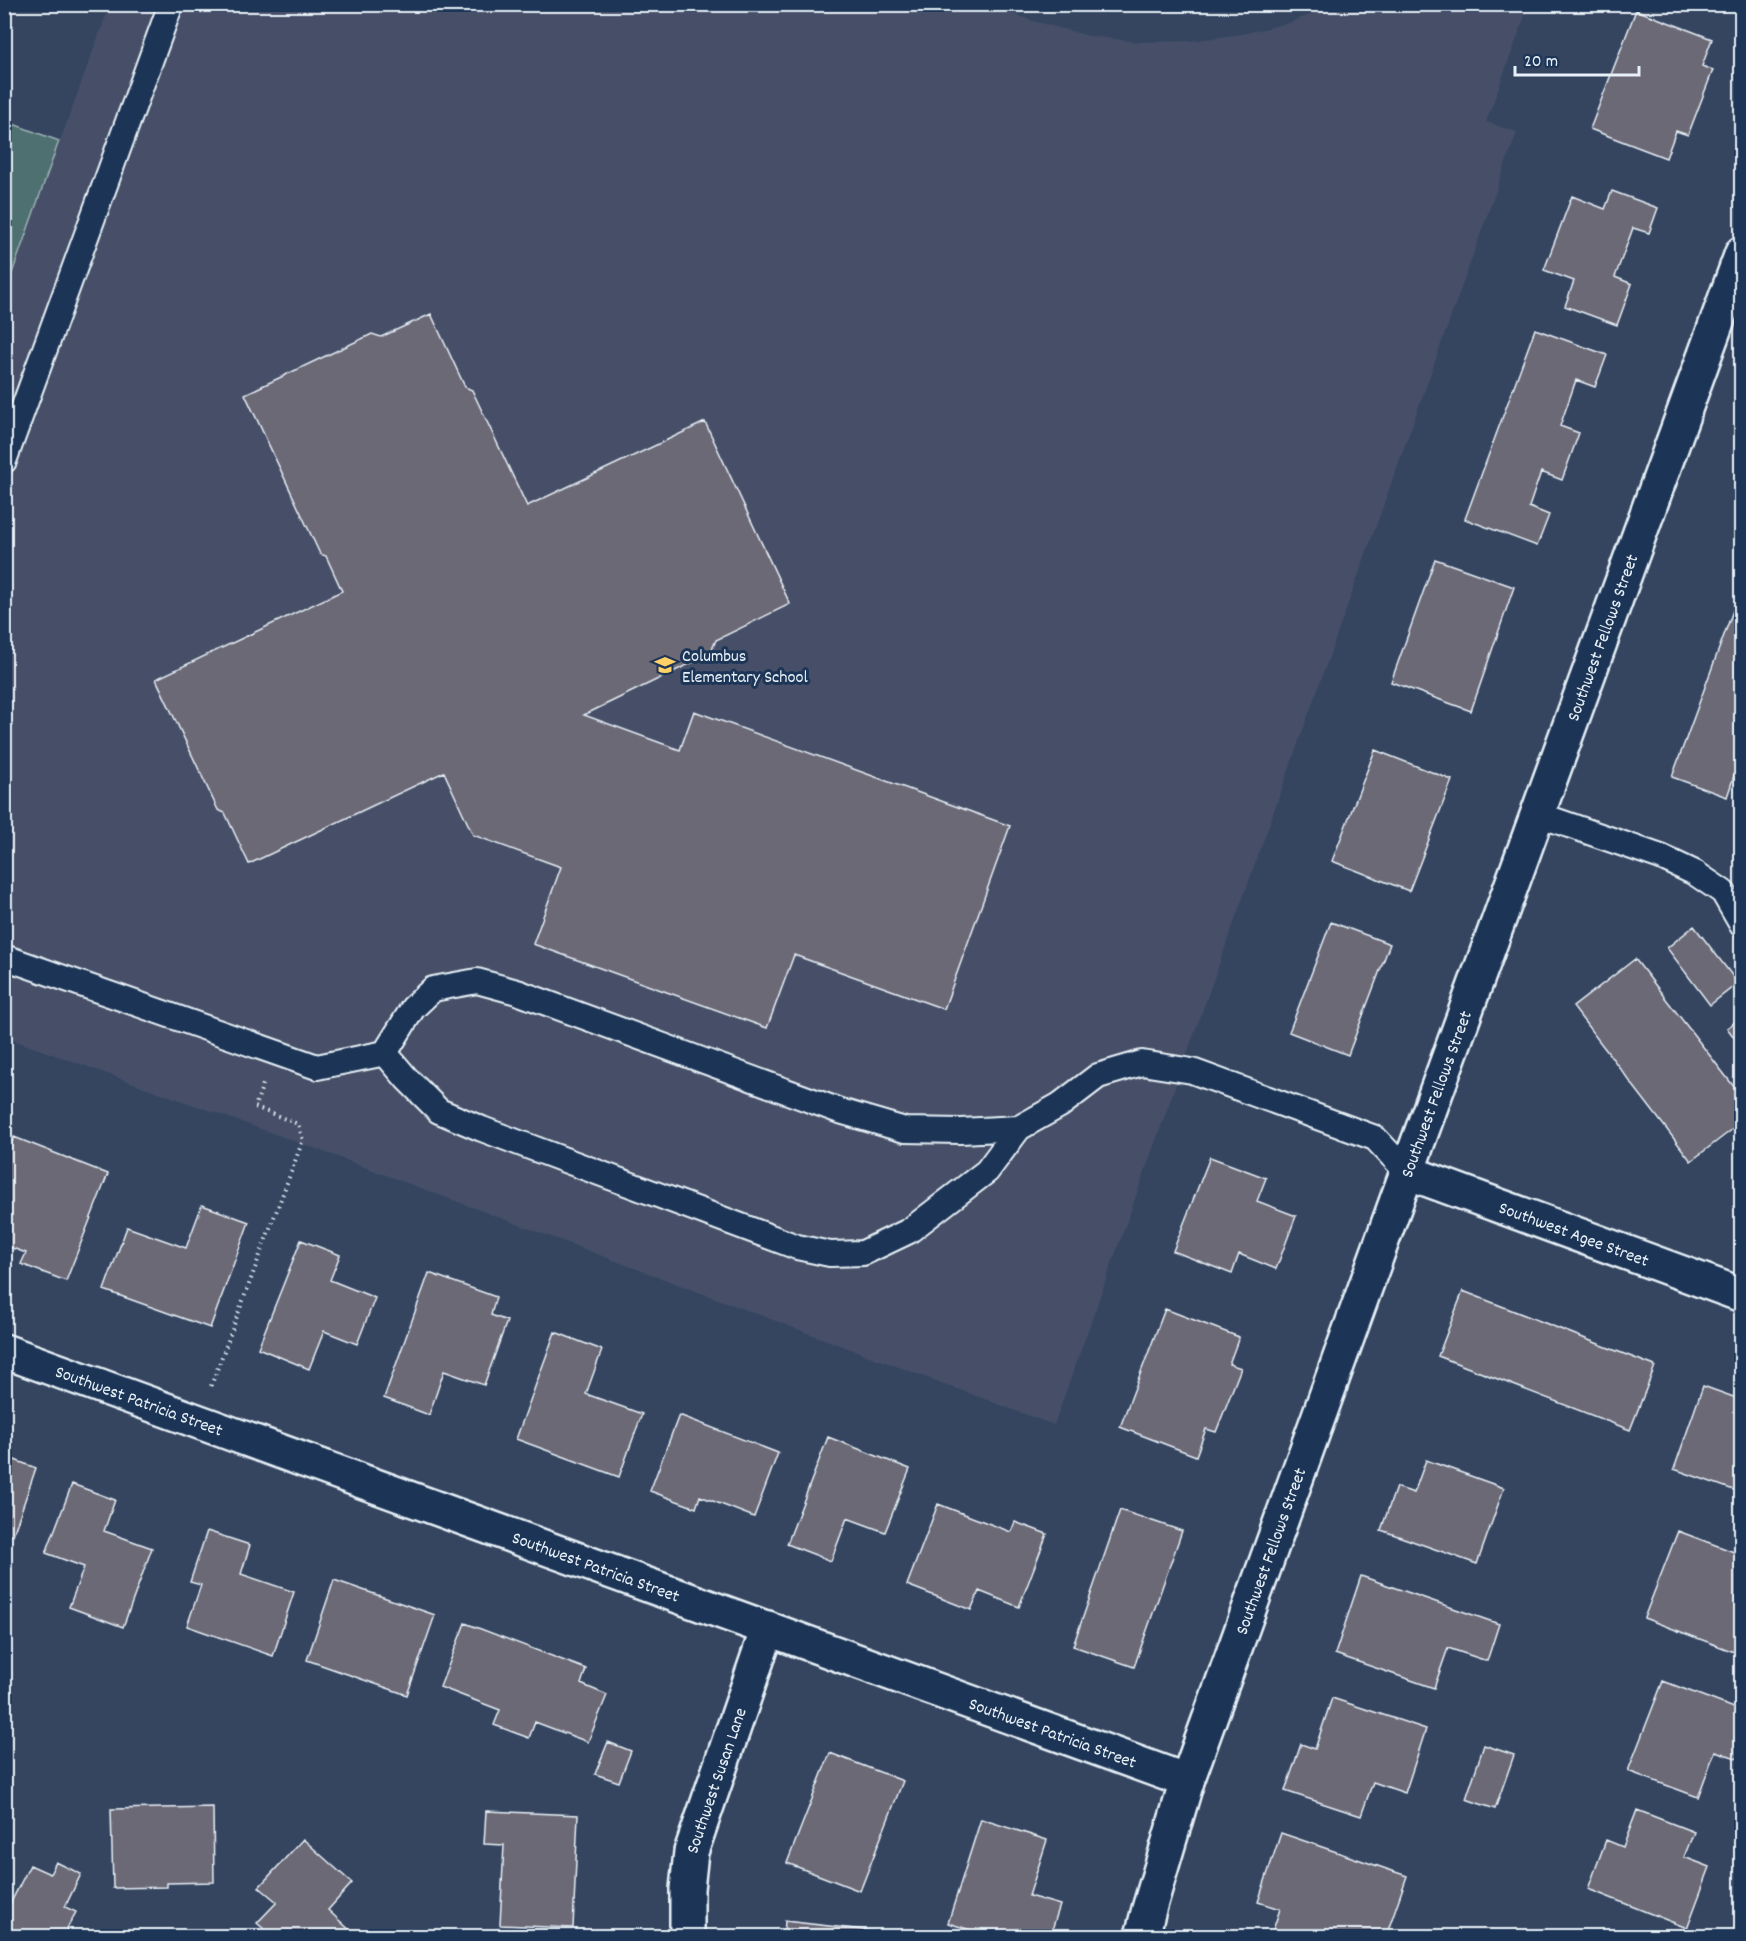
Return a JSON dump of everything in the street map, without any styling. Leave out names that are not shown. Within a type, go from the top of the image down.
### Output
[{"type":"street","name":"Southwest Fellows Street","points":[[1142,1936],[1187,1781],[1742,253]]},
{"type":"street","name":"Southwest Agee Street","points":[[1407,1172],[1742,1295]]},
{"type":"street","name":"Southwest Patricia Street","points":[[4,1351],[1187,1781]]},
{"type":"street","name":"Southwest Susan Lane","points":[[687,1936],[687,1889],[691,1852],[768,1628]]},
{"type":"lane","points":[[4,461],[171,4]]},
{"type":"lane","points":[[1537,814],[1660,857],[1732,889],[1742,925]]},
{"type":"lane","points":[[4,957],[317,1067],[386,1053],[413,1008],[433,989],[477,981],[517,992],[840,1111],[905,1130],[961,1131],[1019,1128]]},
{"type":"lane","points":[[386,1053],[407,1079],[439,1111],[797,1247],[830,1254],[863,1253],[909,1231],[987,1171],[1019,1128],[1060,1105],[1098,1076],[1142,1063],[1192,1071],[1375,1138],[1407,1172]]},
{"type":"path","points":[[198,1421],[303,1140],[298,1124],[255,1107],[274,1052]]},
{"type":"shaded area","name":"Columbus Elementary School","points":[[987,4],[1033,21],[1089,36],[1139,42],[1191,41],[1242,34],[1289,23],[1335,5],[1529,5],[1486,122],[1517,132],[1054,1425],[311,1147],[5,1037],[4,293],[110,5]]},
{"type":"green space","points":[[4,121],[59,141],[5,293]]},
{"type":"building","points":[[1636,10],[1712,39],[1702,66],[1713,70],[1688,135],[1676,131],[1666,158],[1590,129]]},
{"type":"building","points":[[1612,191],[1658,208],[1649,233],[1633,228],[1615,277],[1632,284],[1617,325],[1565,306],[1574,281],[1544,270],[1572,196],[1605,209]]},
{"type":"building","points":[[431,314],[465,387],[472,390],[527,506],[705,422],[790,604],[716,640],[710,654],[584,715],[680,750],[694,711],[1010,826],[944,1009],[794,955],[767,1028],[533,944],[561,867],[473,835],[444,772],[249,864],[225,813],[218,810],[156,679],[342,591],[326,556],[320,554],[245,394],[372,334],[381,337]]},
{"type":"building","points":[[1535,329],[1607,355],[1595,387],[1576,380],[1560,426],[1579,433],[1562,480],[1541,472],[1529,507],[1549,515],[1537,546],[1465,519]]},
{"type":"building","points":[[1435,559],[1514,587],[1471,711],[1391,682]]},
{"type":"building","points":[[1742,586],[1742,776],[1735,773],[1727,797],[1672,777]]},
{"type":"building","points":[[1375,750],[1452,780],[1409,891],[1332,861]]},
{"type":"building","points":[[1331,922],[1390,944],[1348,1055],[1289,1032]]},
{"type":"building","points":[[1694,926],[1738,983],[1710,1005],[1667,948]]},
{"type":"building","points":[[1635,959],[1742,1097],[1742,1122],[1691,1161],[1573,1007]]},
{"type":"building","points":[[1742,1017],[1742,1048],[1727,1028]]},
{"type":"building","points":[[14,1137],[108,1174],[66,1281],[21,1264],[26,1253],[4,1245],[4,1162]]},
{"type":"building","points":[[1210,1157],[1266,1178],[1257,1201],[1296,1216],[1276,1269],[1239,1254],[1232,1274],[1173,1251]]},
{"type":"building","points":[[202,1205],[249,1222],[210,1328],[104,1290],[127,1227],[186,1248]]},
{"type":"building","points":[[301,1240],[340,1255],[330,1280],[375,1298],[357,1344],[324,1331],[309,1369],[258,1348]]},
{"type":"building","points":[[429,1273],[496,1297],[491,1315],[507,1321],[484,1385],[444,1371],[429,1415],[384,1398]]},
{"type":"building","points":[[1463,1291],[1655,1366],[1630,1430],[1438,1356]]},
{"type":"building","points":[[1165,1309],[1239,1337],[1229,1364],[1241,1368],[1216,1432],[1206,1429],[1196,1456],[1120,1427]]},
{"type":"building","points":[[555,1332],[602,1350],[586,1394],[642,1414],[619,1477],[516,1439]]},
{"type":"building","points":[[1703,1386],[1742,1400],[1742,1493],[1674,1469]]},
{"type":"building","points":[[679,1415],[778,1453],[754,1517],[700,1496],[696,1508],[650,1491]]},
{"type":"building","points":[[828,1437],[910,1469],[885,1532],[847,1518],[831,1561],[787,1544]]},
{"type":"building","points":[[4,1456],[36,1468],[13,1535],[4,1532]]},
{"type":"building","points":[[1426,1460],[1504,1488],[1477,1564],[1381,1530],[1396,1487],[1414,1493]]},
{"type":"building","points":[[72,1484],[115,1500],[104,1531],[152,1548],[123,1627],[69,1607],[84,1567],[46,1553]]},
{"type":"building","points":[[938,1504],[1011,1532],[1015,1522],[1047,1534],[1019,1607],[979,1591],[971,1610],[907,1585]]},
{"type":"building","points":[[1120,1510],[1182,1531],[1134,1667],[1073,1646]]},
{"type":"building","points":[[207,1531],[250,1545],[241,1574],[294,1592],[273,1656],[187,1626],[201,1585],[190,1582]]},
{"type":"building","points":[[1678,1531],[1742,1555],[1742,1655],[1644,1618]]},
{"type":"building","points":[[1361,1576],[1499,1624],[1487,1661],[1448,1648],[1434,1688],[1335,1654]]},
{"type":"building","points":[[334,1580],[435,1615],[407,1695],[307,1660]]},
{"type":"building","points":[[465,1623],[586,1669],[581,1684],[607,1695],[588,1742],[535,1722],[529,1738],[494,1725],[500,1710],[440,1687]]},
{"type":"building","points":[[1663,1681],[1742,1711],[1742,1760],[1715,1751],[1698,1797],[1628,1771]]},
{"type":"building","points":[[1332,1698],[1426,1729],[1405,1793],[1373,1782],[1361,1816],[1285,1791],[1301,1744],[1315,1749]]},
{"type":"building","points":[[608,1742],[631,1751],[619,1782],[595,1774]]},
{"type":"building","points":[[1484,1745],[1514,1755],[1495,1809],[1466,1799]]},
{"type":"building","points":[[830,1753],[903,1781],[860,1891],[787,1863]]},
{"type":"building","points":[[213,1807],[214,1882],[167,1883],[167,1887],[113,1888],[111,1809]]},
{"type":"building","points":[[1637,1810],[1694,1832],[1684,1857],[1710,1867],[1687,1928],[1588,1889],[1606,1840],[1623,1847]]},
{"type":"building","points":[[486,1811],[578,1815],[573,1928],[500,1925],[504,1845],[484,1844]]},
{"type":"building","points":[[981,1819],[1047,1840],[1029,1896],[1060,1905],[1050,1936],[990,1936],[948,1923]]},
{"type":"building","points":[[1281,1833],[1407,1876],[1386,1936],[1271,1936],[1280,1909],[1258,1902]]},
{"type":"building","points":[[303,1839],[352,1883],[328,1910],[354,1934],[352,1936],[272,1936],[257,1923],[277,1902],[259,1887]]},
{"type":"building","points":[[56,1862],[81,1874],[65,1907],[76,1912],[63,1936],[4,1936],[4,1904],[9,1906],[30,1865],[50,1874]]},
{"type":"building","points":[[785,1921],[872,1931],[871,1936],[784,1936]]},
{"type":"place","name":"Columbus Elementary School","points":[[665,665]]}]
